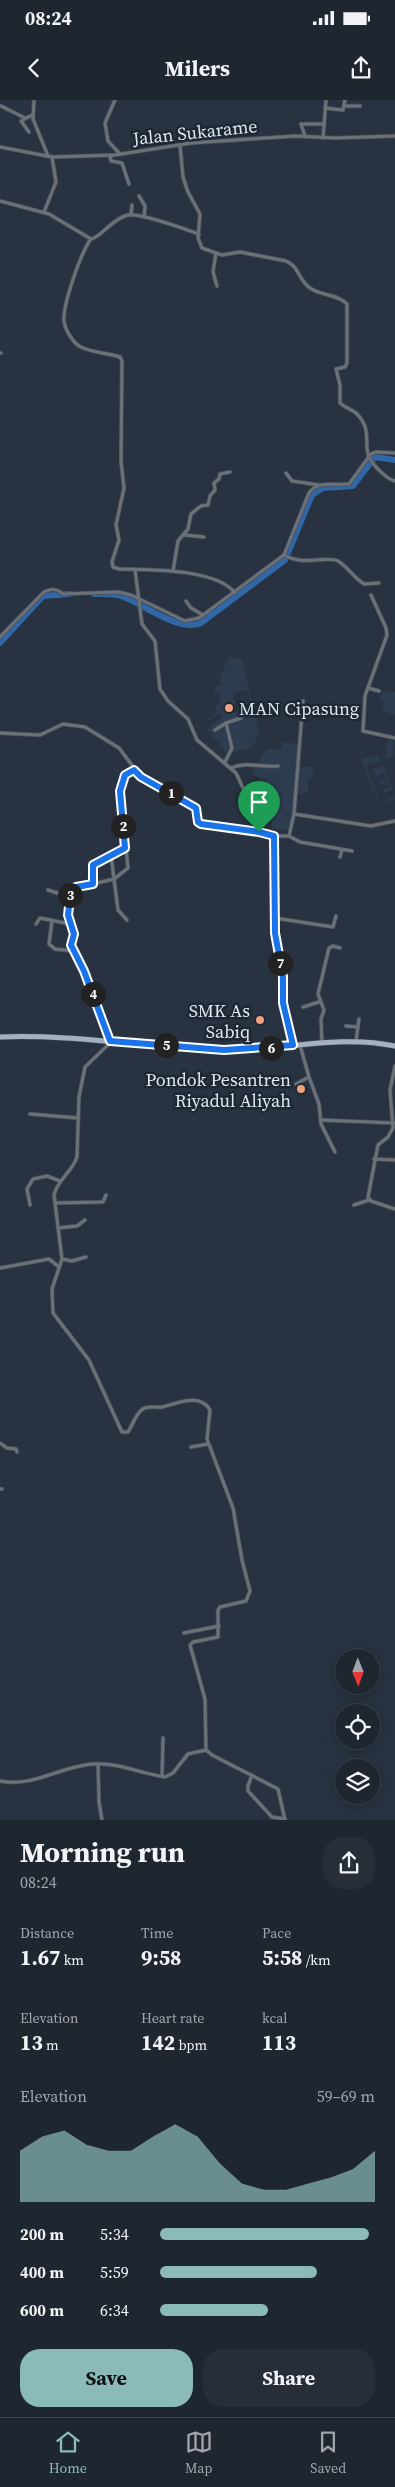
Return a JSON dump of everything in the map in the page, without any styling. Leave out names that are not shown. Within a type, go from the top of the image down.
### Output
[{"type":"main road","points":[[0,1038],[110,1041],[224,1050],[356,1042],[395,1046]]},
{"type":"street","points":[[34,100],[32,115],[50,156],[56,182],[44,212]]},
{"type":"street","points":[[115,100],[105,123],[108,141],[120,154]]},
{"type":"street","points":[[324,138],[326,100]]},
{"type":"street","points":[[345,100],[345,106]]},
{"type":"street","points":[[1,106],[25,118]]},
{"type":"street","points":[[325,108],[342,110],[345,106],[360,106]]},
{"type":"street","points":[[29,132],[21,123],[25,118],[32,115]]},
{"type":"street","points":[[305,136],[300,124],[324,124]]},
{"type":"street","name":"Jalan Sukarame","points":[[0,147],[50,156],[110,155],[180,145],[305,136],[324,138],[395,136]]},
{"type":"street","points":[[180,145],[183,177],[188,192],[200,214],[199,243],[202,248],[216,253],[240,252],[286,261],[293,264],[310,288],[347,304],[347,364],[345,367],[336,369],[340,385],[340,403],[352,409],[363,421],[368,432],[371,458],[385,476],[395,481]]},
{"type":"street","points":[[110,155],[111,161],[123,164],[129,184]]},
{"type":"street","points":[[139,196],[144,205],[144,217]]},
{"type":"street","points":[[0,201],[44,212],[75,228],[90,239]]},
{"type":"street","points":[[131,215],[132,205]]},
{"type":"street","points":[[90,239],[98,237],[110,224],[131,215],[144,217],[199,234]]},
{"type":"street","points":[[90,239],[73,278],[64,322],[73,341],[79,346],[120,357],[122,361],[120,462],[124,488],[116,525],[119,540],[112,564],[117,569],[173,571],[213,579],[231,588],[235,593]]},
{"type":"street","points":[[216,253],[213,272],[217,286]]},
{"type":"street","points":[[286,473],[292,481],[319,485],[351,483],[376,452],[395,454]]},
{"type":"street","points":[[173,571],[177,545],[189,526],[191,514],[201,506],[208,504],[210,496],[215,490],[214,482],[219,479],[220,474],[230,472]]},
{"type":"street","points":[[0,637],[44,592],[53,589],[63,594],[118,592],[185,621],[194,620],[286,556],[309,493],[319,485]]},
{"type":"street","points":[[184,534],[204,537]]},
{"type":"street","points":[[286,556],[304,562],[338,561],[364,584],[379,583]]},
{"type":"street","points":[[136,570],[139,607],[144,629],[155,641],[158,685],[161,692],[188,719],[197,740],[225,762],[238,776],[257,818],[259,832]]},
{"type":"street","points":[[371,595],[386,628],[387,635],[364,698],[363,731],[395,738]]},
{"type":"street","points":[[186,601],[190,608],[203,615]]},
{"type":"street","points":[[368,688],[379,691]]},
{"type":"street","points":[[289,836],[294,814],[303,701]]},
{"type":"street","points":[[215,730],[226,723],[241,718]]},
{"type":"street","points":[[225,762],[232,748],[226,723]]},
{"type":"street","points":[[0,733],[40,735],[63,724],[80,725],[119,748],[141,777],[196,808],[198,822],[201,824],[259,832],[274,836],[289,836],[300,842],[352,851]]},
{"type":"street","points":[[231,768],[253,763],[263,766],[278,766]]},
{"type":"street","points":[[134,770],[125,775],[120,791],[128,868],[114,878],[76,887],[71,891],[69,897],[70,924],[73,932],[71,945],[84,971],[110,1041],[108,1047],[85,1067],[80,1090],[77,1157],[60,1181],[54,1195],[62,1258],[52,1290],[53,1312],[89,1360],[122,1432],[128,1432],[140,1411],[145,1407],[163,1407],[179,1401],[196,1402],[208,1407],[210,1410],[207,1426],[208,1444],[233,1508],[242,1560],[250,1591],[246,1601],[220,1607],[218,1610],[218,1637],[193,1642],[190,1645],[205,1699],[205,1750]]},
{"type":"street","points":[[294,814],[371,826],[395,821]]},
{"type":"street","points":[[274,836],[277,947],[283,977],[283,1003],[293,1045]]},
{"type":"street","points":[[93,884],[93,865],[125,848]]},
{"type":"street","points":[[340,857],[342,850]]},
{"type":"street","points":[[111,855],[118,910],[127,920]]},
{"type":"street","points":[[48,890],[69,897]]},
{"type":"street","points":[[275,918],[333,927],[336,916]]},
{"type":"street","points":[[36,924],[40,918],[70,924]]},
{"type":"street","points":[[52,920],[49,944],[54,949],[73,951]]},
{"type":"street","points":[[322,1043],[321,1019],[324,1010],[319,1002],[319,988],[329,948],[333,946],[340,948]]},
{"type":"street","points":[[303,1007],[319,1002]]},
{"type":"street","points":[[356,1042],[358,1019]]},
{"type":"street","points":[[346,1026],[358,1027]]},
{"type":"street","points":[[300,1045],[309,1077],[320,1104],[320,1120],[335,1152]]},
{"type":"street","points":[[369,1200],[368,1188],[378,1145],[388,1138],[394,1125],[390,1095],[395,1066]]},
{"type":"street","points":[[296,1084],[309,1077]]},
{"type":"street","points":[[30,1114],[78,1118]]},
{"type":"street","points":[[320,1120],[394,1125]]},
{"type":"street","points":[[374,1159],[395,1160]]},
{"type":"street","points":[[30,1205],[27,1189],[33,1179],[46,1176],[60,1181]]},
{"type":"street","points":[[55,1202],[103,1202],[106,1196]]},
{"type":"street","points":[[354,1205],[369,1200],[395,1209]]},
{"type":"street","points":[[58,1228],[77,1226],[85,1220]]},
{"type":"street","points":[[62,1258],[72,1261],[86,1257]]},
{"type":"street","points":[[0,1268],[49,1259],[58,1267]]},
{"type":"street","points":[[0,1443],[6,1448],[16,1449],[16,1452]]},
{"type":"street","points":[[191,1447],[208,1444]]},
{"type":"street","points":[[184,1633],[219,1626]]},
{"type":"street","points":[[162,1776],[163,1738]]},
{"type":"street","points":[[0,1781],[17,1784],[25,1783],[75,1767],[98,1764],[162,1776],[173,1773],[186,1756],[205,1750]]},
{"type":"street","points":[[205,1750],[212,1755],[252,1775],[278,1789],[285,1819],[272,1817],[248,1791],[252,1775]]},
{"type":"street","points":[[98,1764],[99,1802],[102,1820]]},
{"type":"shaded area","name":"MAN Cipasung","points":[[229,657],[242,659],[259,734],[252,748],[236,751],[223,759],[210,743],[223,758],[227,754],[207,729],[222,717],[219,713],[198,727],[217,712],[214,704],[221,702],[219,693],[214,693],[215,686],[221,685],[220,676]],"holes":[[[247,690],[252,707],[233,713],[232,708],[236,707],[233,694]]]},
{"type":"shaded area","points":[[383,691],[395,692],[395,715],[382,711],[385,702],[379,699]]},
{"type":"shaded area","points":[[387,740],[393,740],[395,758],[394,756],[366,766],[380,804],[394,796],[395,799],[379,805],[361,759],[378,755],[380,760],[386,758]]},
{"type":"shaded area","points":[[282,742],[298,744],[298,767],[313,767],[314,778],[308,778],[308,793],[297,794],[294,813],[283,813],[293,815],[291,830],[272,829],[271,815],[277,813],[265,814],[266,803],[260,803],[258,791],[259,781],[262,780],[253,773],[255,766],[267,749],[281,749]]},
{"type":"shaded area","points":[[395,761],[384,767],[392,790],[383,793],[382,790],[390,787],[388,782],[379,785],[378,781],[386,779],[384,773],[376,776],[373,769]]},
{"type":"waterway","points":[[94,594],[121,596],[182,624],[192,625],[201,623],[285,560],[312,495],[323,488],[353,486],[375,457],[395,460]]},
{"type":"waterway","points":[[0,643],[43,596],[69,594]]},
{"type":"place","name":"MAN Cipasung","points":[[229,708]]},
{"type":"place","name":"SMK As Sabiq","points":[[260,1020]]},
{"type":"place","name":"Pondok Pesantren Riyadul Aliyah","points":[[301,1089]]},
{"type":"route","points":[[134,770],[141,777],[176,796],[189,806],[196,808],[198,822],[201,824],[259,832],[274,836],[276,877],[275,933],[283,977],[283,1003],[293,1045],[263,1049],[224,1050],[110,1041],[84,971],[71,947],[74,934],[68,910],[72,889],[93,884],[93,865],[125,848],[120,791],[125,775],[134,770]]}]
